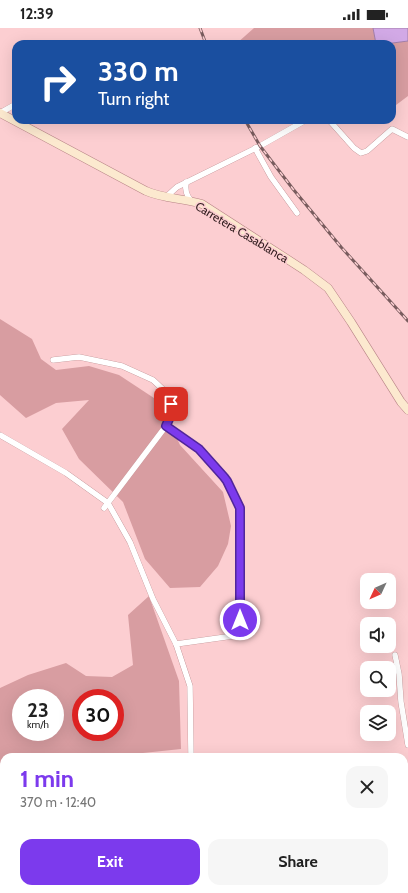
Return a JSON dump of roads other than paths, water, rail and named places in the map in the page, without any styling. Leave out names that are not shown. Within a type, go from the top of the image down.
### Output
[{"type":"main road","name":"Carretera Casablanca","points":[[0,113],[12,119]]},
{"type":"main road","name":"Carretera Casablanca","points":[[21,124],[155,195],[202,204],[304,270],[328,288],[401,402],[408,410]]},
{"type":"street","points":[[0,113],[12,106]]},
{"type":"street","points":[[166,198],[177,187],[255,148],[299,124]]},
{"type":"street","points":[[333,124],[354,148],[361,153],[367,151],[392,129],[408,137]]},
{"type":"street","points":[[255,148],[271,177],[298,213]]},
{"type":"street","points":[[186,182],[185,189],[191,201]]},
{"type":"street","points":[[53,360],[79,357],[122,366],[153,380],[169,395],[172,412],[166,426],[104,508]]},
{"type":"street","points":[[166,426],[199,449],[227,481],[240,508],[240,635],[176,644]]},
{"type":"street","points":[[0,434],[66,473],[108,503],[130,542],[153,598],[176,644],[190,686],[191,753]]},
{"type":"street","points":[[395,655],[399,674],[401,702],[408,745]]},
{"type":"railway","points":[[200,28],[204,40]]},
{"type":"railway","points":[[247,124],[260,146],[293,189],[341,247],[408,321]]}]
